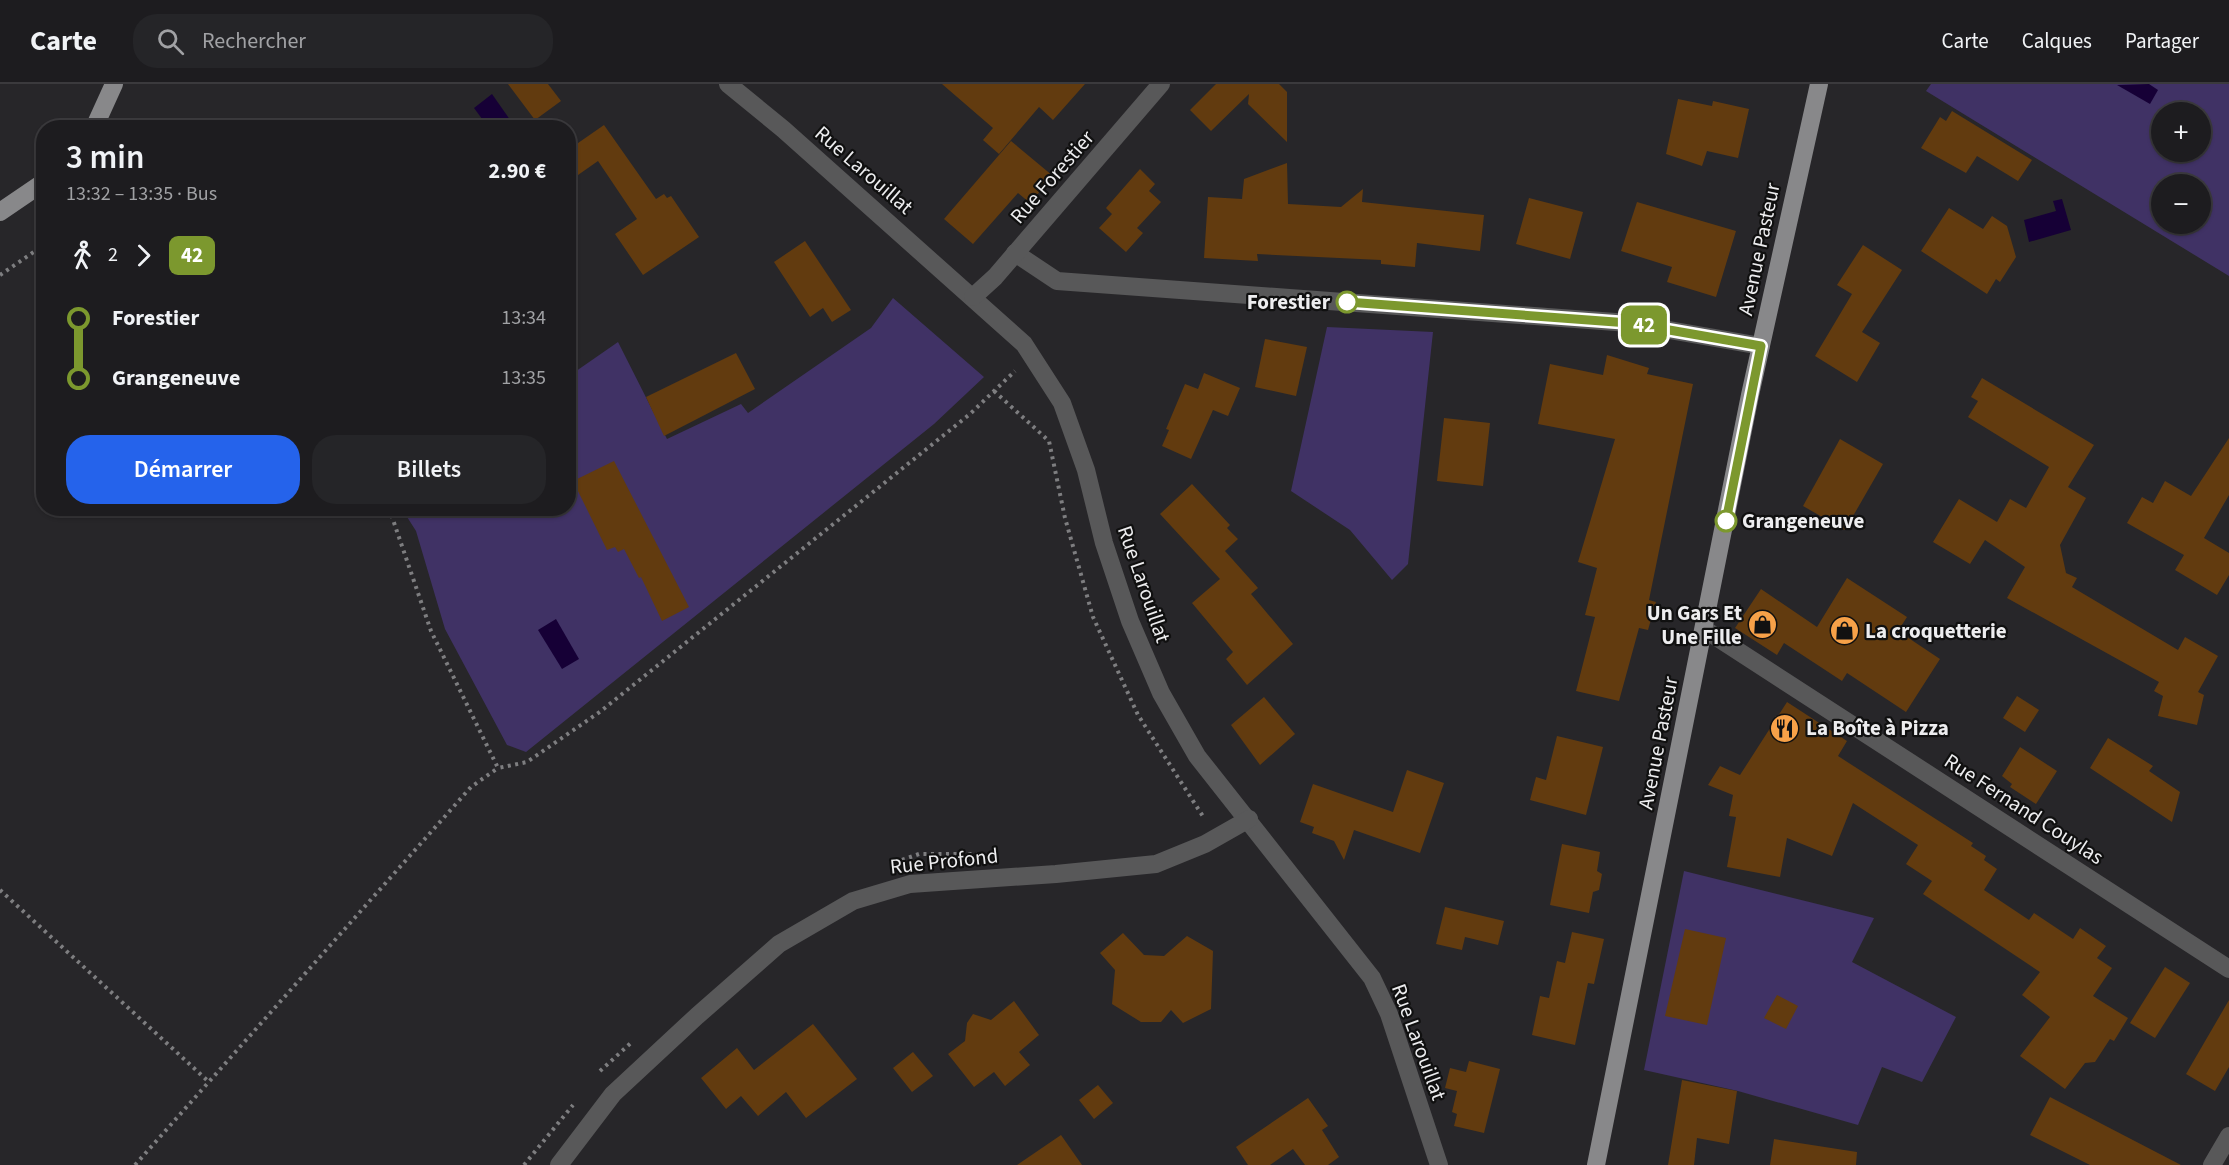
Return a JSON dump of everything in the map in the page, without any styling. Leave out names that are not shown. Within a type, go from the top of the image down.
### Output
[{"type":"main road","points":[[98,120],[114,84]]},
{"type":"main road","name":"Avenue Pasteur","points":[[1596,1165],[1761,346],[1819,84]]},
{"type":"main road","points":[[0,212],[36,187]]},
{"type":"street","name":"Rue Larouillat","points":[[728,84],[1024,344],[1062,403],[1086,470],[1104,543],[1130,621],[1161,693],[1197,756],[1249,819],[1372,978],[1389,1014],[1439,1165]]},
{"type":"street","name":"Rue Forestier","points":[[973,297],[1016,253],[1161,84]]},
{"type":"street","points":[[1016,253],[1057,281],[1629,323],[1761,346]]},
{"type":"street","name":"Rue Fernand Couylas","points":[[1704,629],[2229,969]]},
{"type":"street","name":"Rue Profond","points":[[559,1165],[613,1094],[697,1016],[779,944],[853,901],[910,884],[1056,874],[1156,864],[1205,844],[1249,819]]},
{"type":"street","points":[[2212,1165],[2229,1136]]},
{"type":"path","points":[[0,275],[36,250]]},
{"type":"path","points":[[135,1165],[471,788],[498,768],[527,762],[601,711],[970,414],[1031,355]]},
{"type":"path","points":[[994,391],[1049,441],[1065,518],[1093,617],[1138,715],[1205,817],[1194,822]]},
{"type":"path","points":[[392,516],[431,631],[498,768]]},
{"type":"path","points":[[897,861],[919,854],[989,854]]},
{"type":"path","points":[[0,890],[209,1082]]},
{"type":"path","points":[[596,1077],[610,1060],[637,1037]]},
{"type":"path","points":[[524,1165],[575,1102]]},
{"type":"shaded area","points":[[1931,84],[2229,84],[2229,276],[2160,234],[2211,234],[2211,174],[2151,174],[2151,228],[1926,91]]},
{"type":"shaded area","points":[[2149,84],[2158,90],[2150,104],[2117,85]]},
{"type":"shaded area","points":[[492,94],[510,120],[483,120],[474,108]]},
{"type":"shaded area","points":[[2062,199],[2071,230],[2029,242],[2024,220],[2056,211],[2053,201]]},
{"type":"shaded area","points":[[893,298],[984,377],[934,424],[526,752],[507,745],[445,629],[416,531],[406,516],[576,516],[576,371],[618,342],[667,439],[741,404],[748,413],[871,328]]},
{"type":"shaded area","points":[[1327,327],[1433,332],[1408,564],[1392,580],[1350,530],[1291,491]]},
{"type":"shaded area","points":[[556,619],[579,659],[562,669],[538,630]]},
{"type":"shaded area","points":[[1684,871],[1874,918],[1852,962],[1956,1017],[1922,1082],[1882,1067],[1858,1125],[1738,1091],[1644,1070]]},
{"type":"building","points":[[508,84],[548,84],[561,101],[535,120]]},
{"type":"building","points":[[942,84],[1085,84],[1053,120],[1039,107],[999,154],[983,140],[993,128]]},
{"type":"building","points":[[1216,84],[1279,84],[1287,92],[1287,142],[1248,104],[1249,94],[1211,131],[1190,110]]},
{"type":"building","points":[[1678,99],[1712,106],[1713,101],[1749,109],[1738,158],[1707,151],[1702,166],[1666,154]]},
{"type":"building","points":[[1952,111],[2032,160],[2018,181],[1977,156],[1966,173],[1921,148],[1940,117],[1946,121]]},
{"type":"building","points":[[604,125],[656,199],[664,194],[667,198],[671,196],[699,237],[643,275],[615,234],[637,219],[598,161],[576,176],[576,144]]},
{"type":"building","points":[[1011,141],[1053,176],[1030,203],[1018,193],[973,244],[944,219]]},
{"type":"building","points":[[1287,163],[1288,204],[1341,207],[1363,189],[1362,202],[1484,215],[1480,251],[1417,243],[1415,267],[1381,264],[1381,260],[1257,254],[1258,261],[1204,258],[1208,197],[1242,199],[1244,179]]},
{"type":"building","points":[[1140,169],[1155,184],[1149,191],[1161,202],[1137,228],[1143,233],[1126,252],[1099,228],[1112,214],[1106,208]]},
{"type":"building","points":[[1529,198],[1583,212],[1570,259],[1516,244]]},
{"type":"building","points":[[1637,202],[1736,231],[1716,297],[1667,282],[1672,267],[1621,251]]},
{"type":"building","points":[[1949,208],[1983,229],[1992,216],[2007,226],[2016,257],[2000,282],[1996,279],[1987,294],[1921,251]]},
{"type":"building","points":[[805,241],[851,310],[832,322],[823,308],[810,317],[774,262]]},
{"type":"building","points":[[1863,245],[1902,270],[1862,332],[1880,343],[1857,382],[1815,356],[1852,294],[1837,285]]},
{"type":"building","points":[[1265,339],[1307,347],[1296,396],[1255,387]]},
{"type":"building","points":[[736,353],[755,389],[664,436],[646,397]]},
{"type":"building","points":[[1607,355],[1649,368],[1647,374],[1693,384],[1649,600],[1656,602],[1648,630],[1639,628],[1619,701],[1576,691],[1595,617],[1585,615],[1597,568],[1578,562],[1615,439],[1538,424],[1550,364],[1603,375]]},
{"type":"building","points":[[1204,373],[1240,388],[1228,416],[1213,410],[1191,459],[1162,446],[1169,430],[1166,429],[1185,384],[1198,389]]},
{"type":"building","points":[[1982,378],[2094,445],[2068,487],[2086,498],[2060,545],[2066,573],[2077,578],[2072,587],[2178,650],[2185,637],[2218,656],[2198,692],[2204,695],[2197,725],[2158,716],[2163,696],[2154,691],[2159,682],[2007,598],[2025,567],[1985,540],[1970,564],[1933,542],[1959,499],[1997,522],[2010,499],[2026,508],[2049,467],[1968,417],[1978,401],[1971,397]]},
{"type":"building","points":[[1444,418],[1490,423],[1483,486],[1437,481]]},
{"type":"building","points":[[2229,438],[2229,495],[2204,538],[2229,553],[2229,575],[2217,595],[2175,570],[2184,555],[2127,523],[2142,497],[2153,503],[2165,481],[2191,496]]},
{"type":"building","points":[[1840,439],[1883,464],[1845,530],[1803,506]]},
{"type":"building","points":[[614,461],[689,607],[662,621],[641,577],[639,578],[624,549],[618,552],[615,547],[607,550],[576,487],[576,480]]},
{"type":"building","points":[[1192,484],[1230,525],[1227,528],[1238,539],[1225,551],[1258,588],[1251,594],[1293,644],[1247,685],[1226,659],[1233,652],[1192,603],[1220,579],[1160,514]]},
{"type":"building","points":[[1847,578],[1907,617],[1898,631],[1940,659],[1906,712],[1847,673],[1842,681],[1784,643],[1777,655],[1735,628],[1761,589],[1817,627]]},
{"type":"building","points":[[2017,696],[2039,710],[2025,732],[2003,718]]},
{"type":"building","points":[[1264,697],[1295,734],[1260,765],[1231,725]]},
{"type":"building","points":[[1787,702],[1847,741],[1838,756],[1973,843],[1971,846],[1986,856],[1984,860],[1997,869],[1984,890],[2029,920],[2034,913],[2073,939],[2080,928],[2106,946],[2097,958],[2112,968],[2093,996],[2128,1018],[2114,1041],[2110,1039],[2095,1062],[2085,1063],[2065,1089],[2020,1056],[2050,1017],[2022,995],[2040,972],[1923,894],[1932,881],[1906,864],[1918,845],[1853,803],[1832,856],[1787,838],[1780,877],[1727,867],[1736,817],[1729,816],[1733,795],[1708,785],[1720,766],[1740,775]]},
{"type":"building","points":[[1557,736],[1603,747],[1586,815],[1530,800],[1536,777],[1546,780]]},
{"type":"building","points":[[2108,738],[2153,766],[2149,771],[2180,792],[2172,822],[2090,768]]},
{"type":"building","points":[[2020,747],[2057,771],[2036,804],[2010,787],[2012,784],[2002,776]]},
{"type":"building","points":[[1407,770],[1444,783],[1420,853],[1354,830],[1344,860],[1334,841],[1312,833],[1314,827],[1300,822],[1313,784],[1393,812]]},
{"type":"building","points":[[1562,844],[1600,852],[1597,871],[1602,874],[1599,890],[1593,892],[1589,913],[1550,905]]},
{"type":"building","points":[[1445,907],[1504,921],[1498,945],[1465,937],[1462,950],[1436,944]]},
{"type":"building","points":[[1685,929],[1726,938],[1707,1025],[1665,1016]]},
{"type":"building","points":[[1572,932],[1604,939],[1594,984],[1588,983],[1575,1045],[1532,1035],[1540,996],[1549,998],[1557,961],[1565,963]]},
{"type":"building","points":[[1123,933],[1144,955],[1164,956],[1187,936],[1213,951],[1211,1009],[1183,1023],[1171,1010],[1161,1022],[1141,1022],[1112,1004],[1115,970],[1100,953]]},
{"type":"building","points":[[2165,967],[2190,983],[2155,1038],[2130,1023]]},
{"type":"building","points":[[1777,995],[1798,1006],[1786,1029],[1764,1018]]},
{"type":"building","points":[[2229,1000],[2229,1067],[2215,1091],[2186,1074]]},
{"type":"building","points":[[1014,1001],[1039,1035],[1019,1052],[1030,1065],[1005,1086],[994,1072],[974,1087],[948,1054],[965,1041],[967,1023],[973,1014],[991,1020]]},
{"type":"building","points":[[813,1024],[857,1079],[806,1118],[786,1092],[758,1116],[741,1096],[726,1109],[701,1078],[737,1048],[754,1070]]},
{"type":"building","points":[[913,1052],[933,1076],[912,1092],[893,1068]]},
{"type":"building","points":[[1469,1061],[1500,1069],[1484,1133],[1454,1126],[1457,1114],[1452,1112],[1457,1091],[1445,1088],[1450,1068],[1466,1072]]},
{"type":"building","points":[[1682,1080],[1737,1091],[1729,1144],[1697,1138],[1694,1165],[1668,1165]]},
{"type":"building","points":[[1098,1085],[1113,1103],[1094,1119],[1079,1100]]},
{"type":"building","points":[[2050,1097],[2181,1165],[2090,1165],[2030,1135]]},
{"type":"building","points":[[1308,1098],[1328,1126],[1322,1130],[1339,1157],[1328,1165],[1305,1165],[1293,1149],[1270,1165],[1248,1165],[1236,1147]]},
{"type":"building","points":[[1061,1135],[1082,1165],[1017,1165]]},
{"type":"building","points":[[1774,1139],[1857,1152],[1856,1165],[1770,1165]]},
{"type":"bus line","name":"42","points":[[1347,302],[1629,323],[1761,346],[1726,521]]},
{"type":"place","name":"Forestier","points":[[1347,302]]},
{"type":"place","name":"Grangeneuve","points":[[1726,521]]},
{"type":"place","name":"Un Gars Et Une Fille","points":[[1763,625]]},
{"type":"place","name":"La croquetterie","points":[[1844,631]]},
{"type":"place","name":"La Boîte à Pizza","points":[[1785,728]]}]
